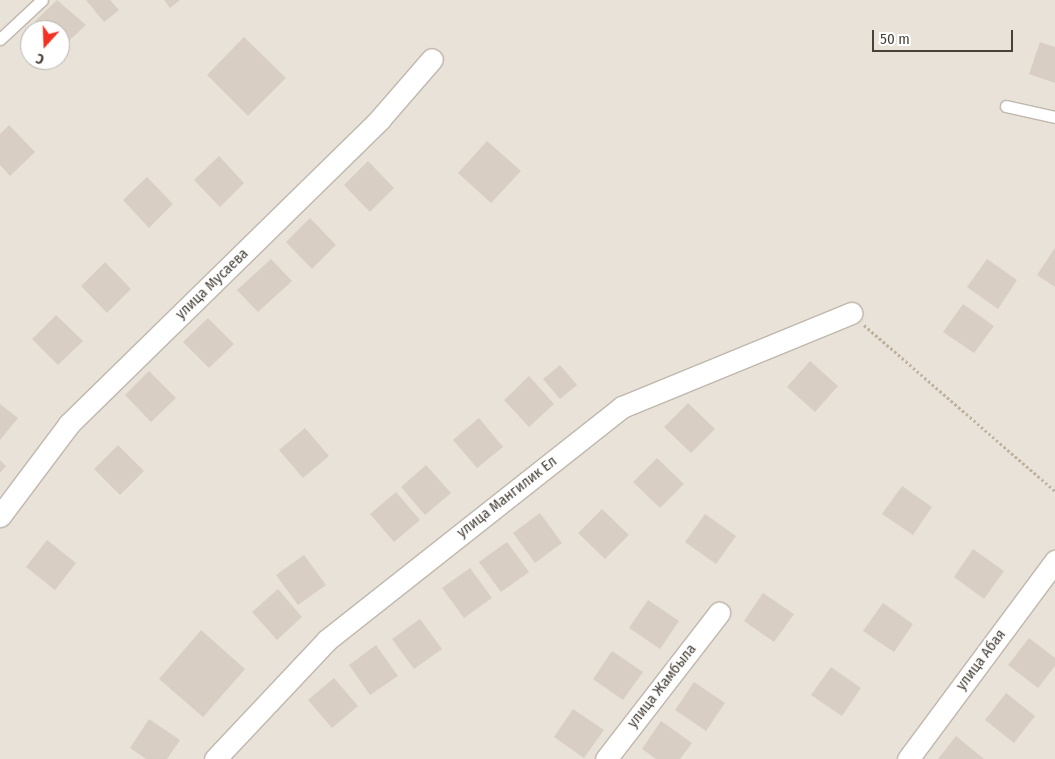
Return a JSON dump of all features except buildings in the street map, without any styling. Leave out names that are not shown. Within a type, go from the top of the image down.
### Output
[{"type":"street","name":"улица Мусаева","points":[[0,516],[69,424],[380,119],[432,59]]},
{"type":"street","name":"улица Мангилик Ел","points":[[215,759],[327,640],[622,407],[851,313]]},
{"type":"street","name":"улица Абая","points":[[908,759],[1055,561]]},
{"type":"street","name":"улица Жамбыла","points":[[606,759],[719,613]]},
{"type":"lane","points":[[0,39],[42,0]]},
{"type":"lane","points":[[1006,106],[1055,117]]},
{"type":"path","points":[[851,313],[1055,491]]},
{"type":"shaded area","points":[[0,0],[1055,0],[1055,759],[0,759]]}]
